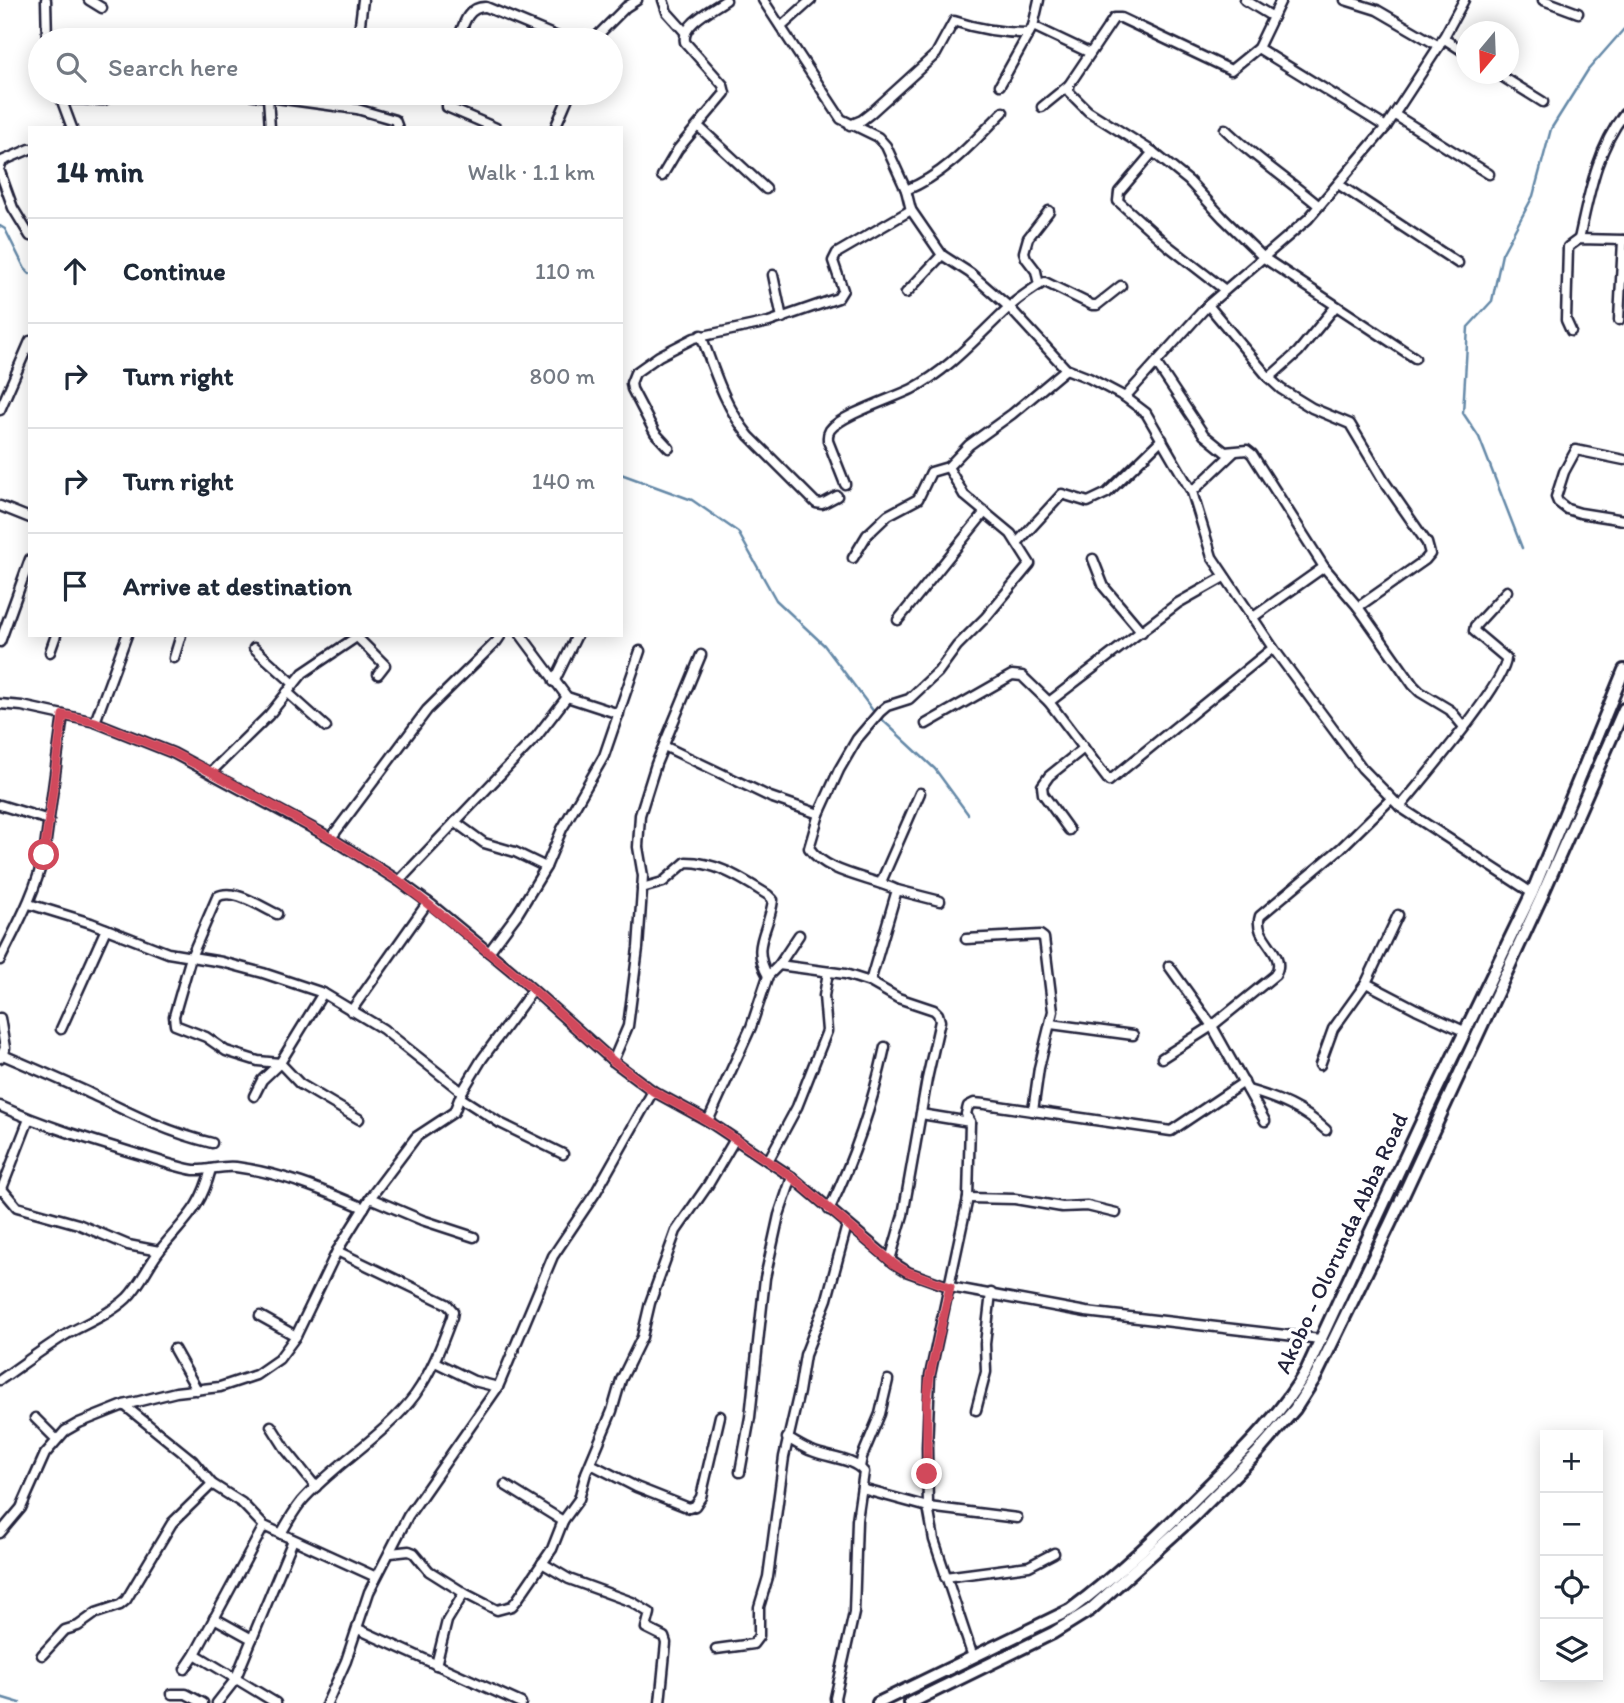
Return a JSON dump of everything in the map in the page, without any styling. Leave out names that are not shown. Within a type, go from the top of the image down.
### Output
[{"type":"main road","name":"Akobo - Olorunda Abba Road","points":[[910,1703],[1090,1610],[1268,1424],[1294,1392],[1532,893],[1624,670]]},
{"type":"main road","points":[[1611,702],[1624,709]]},
{"type":"main road","name":"Akobo - Olorunda Abba Road","points":[[878,1703],[1070,1610],[1139,1560],[1274,1435],[1295,1409],[1316,1376],[1447,1102],[1624,709]]},
{"type":"street","points":[[46,0],[47,28]]},
{"type":"street","points":[[89,0],[102,8]]},
{"type":"street","points":[[360,28],[363,0]]},
{"type":"street","points":[[603,28],[625,3],[637,0]]},
{"type":"street","points":[[662,176],[678,149],[723,96],[725,89],[685,42],[684,28],[667,12],[663,0]]},
{"type":"street","points":[[684,28],[726,0]]},
{"type":"street","points":[[763,0],[841,119],[878,137],[886,146],[906,190],[911,210],[942,256],[970,273],[1009,307],[1066,369],[1125,397],[1146,413],[1192,492],[1206,545],[1224,577],[1362,768],[1400,807],[1532,893]]},
{"type":"street","points":[[781,27],[811,0]]},
{"type":"street","points":[[1000,85],[1031,29],[1039,0]]},
{"type":"street","points":[[1245,0],[1273,17]]},
{"type":"street","points":[[1042,107],[1069,85],[1107,25],[1118,16],[1224,69],[1231,70],[1258,48],[1281,0]]},
{"type":"street","points":[[1345,0],[1377,10],[1456,49]]},
{"type":"street","points":[[1125,397],[1208,304],[1308,219],[1338,184],[1395,115],[1464,0]]},
{"type":"street","points":[[1544,0],[1578,13]]},
{"type":"street","points":[[462,28],[470,12],[486,7],[536,28]]},
{"type":"street","points":[[850,125],[872,113],[936,54],[954,20],[982,28],[1031,29],[1090,53]]},
{"type":"street","points":[[1258,48],[1386,127]]},
{"type":"street","points":[[1514,84],[1544,102]]},
{"type":"street","points":[[1069,85],[1069,92],[1088,111],[1153,152],[1189,181],[1264,258],[1415,358]]},
{"type":"street","points":[[63,105],[71,126]]},
{"type":"street","points":[[269,105],[270,126]]},
{"type":"street","points":[[326,105],[390,116],[397,126]]},
{"type":"street","points":[[447,105],[490,126]]},
{"type":"street","points":[[556,126],[565,105]]},
{"type":"street","points":[[906,190],[926,182],[941,171],[1003,112]]},
{"type":"street","points":[[1571,331],[1566,320],[1566,253],[1568,247],[1578,239],[1596,163],[1613,128],[1624,114]]},
{"type":"street","points":[[1395,115],[1489,174]]},
{"type":"street","points":[[698,126],[766,190]]},
{"type":"street","points":[[1225,129],[1248,152],[1281,174],[1318,205]]},
{"type":"street","points":[[1,163],[28,150]]},
{"type":"street","points":[[1153,152],[1119,191],[1118,201],[1167,245],[1225,290]]},
{"type":"street","points":[[0,172],[13,208],[28,233]]},
{"type":"street","points":[[1338,184],[1458,263]]},
{"type":"street","points":[[669,448],[650,424],[632,388],[632,378],[659,356],[701,335],[782,318],[838,298],[843,290],[833,261],[837,253],[911,210]]},
{"type":"street","points":[[1039,285],[1036,271],[1024,252],[1028,238],[1049,211]]},
{"type":"street","points":[[1578,239],[1623,240],[1619,320]]},
{"type":"street","points":[[906,293],[942,256]]},
{"type":"street","points":[[773,275],[782,318]]},
{"type":"street","points":[[845,484],[828,441],[832,428],[931,377],[978,339],[1009,307],[1045,282],[1097,306],[1121,286]]},
{"type":"street","points":[[1208,304],[1269,378],[1301,403],[1350,424],[1430,549],[1425,560],[1358,607]]},
{"type":"street","points":[[1269,378],[1298,352],[1336,306]]},
{"type":"street","points":[[701,335],[721,389],[740,425],[749,436],[816,503],[822,504],[837,496]]},
{"type":"street","points":[[0,410],[28,346]]},
{"type":"street","points":[[1156,363],[1204,435],[1229,453],[1247,450],[1252,454],[1324,567],[1358,607],[1413,685],[1450,710],[1464,727]]},
{"type":"street","points":[[853,558],[867,536],[888,515],[918,499],[931,472],[948,467],[969,445],[1012,414],[1066,369]]},
{"type":"street","points":[[1017,543],[1062,494],[1088,502],[1107,493],[1162,439]]},
{"type":"street","points":[[1624,460],[1576,450],[1564,471],[1556,497],[1558,502],[1572,511],[1624,520]]},
{"type":"street","points":[[1192,492],[1234,452]]},
{"type":"street","points":[[940,901],[897,890],[839,869],[814,856],[809,848],[819,814],[852,745],[887,706],[909,699],[938,672],[965,637],[1029,568],[1030,561],[1017,543],[1003,527],[964,495],[948,467]]},
{"type":"street","points":[[0,506],[28,517]]},
{"type":"street","points":[[898,620],[985,512]]},
{"type":"street","points":[[1093,559],[1104,587],[1142,632]]},
{"type":"street","points":[[0,642],[28,565]]},
{"type":"street","points":[[1252,618],[1324,567]]},
{"type":"street","points":[[1049,702],[1178,603],[1224,577]]},
{"type":"street","points":[[1400,807],[1464,727],[1507,663],[1502,654],[1474,631],[1475,626],[1507,591]]},
{"type":"street","points":[[50,652],[55,637]]},
{"type":"street","points":[[95,722],[126,637]]},
{"type":"street","points":[[174,658],[180,637]]},
{"type":"street","points":[[211,772],[269,715],[311,666],[333,654],[354,637]]},
{"type":"street","points":[[356,637],[385,665],[378,674]]},
{"type":"street","points":[[331,838],[426,710],[500,637]]},
{"type":"street","points":[[522,637],[567,697],[619,714]]},
{"type":"street","points":[[554,682],[576,637]]},
{"type":"street","points":[[254,648],[294,684]]},
{"type":"street","points":[[926,724],[1012,675],[1022,676],[1049,702],[1109,781],[1273,648]]},
{"type":"street","points":[[489,952],[518,913],[546,867],[562,829],[604,756],[640,651]]},
{"type":"street","points":[[613,1061],[628,1026],[631,1007],[642,888],[638,829],[646,793],[701,655]]},
{"type":"street","points":[[287,692],[326,727]]},
{"type":"street","points":[[399,881],[537,736],[567,697]]},
{"type":"street","points":[[0,704],[22,706],[95,722],[173,753],[331,838],[428,902],[613,1061],[653,1091],[708,1121],[792,1177],[847,1225],[908,1272],[950,1287],[1086,1312],[1320,1339]]},
{"type":"street","points":[[0,960],[29,904],[44,855],[63,715]]},
{"type":"street","points":[[664,746],[761,793],[819,814]]},
{"type":"street","points":[[1069,830],[1043,794],[1042,786],[1049,776],[1084,748]]},
{"type":"street","points":[[881,882],[920,793]]},
{"type":"street","points":[[1162,1058],[1212,1026],[1275,975],[1279,961],[1258,930],[1260,916],[1341,848],[1391,799]]},
{"type":"street","points":[[0,805],[49,820]]},
{"type":"street","points":[[455,822],[484,843],[516,852],[546,867]]},
{"type":"street","points":[[642,888],[663,883],[687,862],[701,862],[731,872],[768,895],[773,900],[772,908],[759,950],[759,958],[768,976]]},
{"type":"street","points":[[870,982],[897,890]]},
{"type":"street","points":[[277,914],[234,895],[223,893],[217,898],[191,957],[174,1016],[175,1025],[206,1037],[226,1051],[258,1061],[280,1063],[300,1084],[359,1119]]},
{"type":"street","points":[[351,1011],[428,902]]},
{"type":"street","points":[[29,904],[168,953],[263,973],[323,993],[383,1029],[461,1095],[500,1123],[563,1154]]},
{"type":"street","points":[[1320,1065],[1338,1019],[1366,983],[1398,915]]},
{"type":"street","points":[[61,1029],[106,929]]},
{"type":"street","points":[[708,1121],[751,1027],[768,976],[779,965],[799,935]]},
{"type":"street","points":[[966,939],[1040,935],[1044,938],[1053,1011],[1039,1068],[1033,1111]]},
{"type":"street","points":[[779,965],[828,972],[870,982],[898,998],[939,1014],[936,1044],[927,1079],[903,1215],[890,1260]]},
{"type":"street","points":[[1169,966],[1212,1026],[1265,1121]]},
{"type":"street","points":[[768,1161],[797,1107],[827,1031],[824,996],[828,972]]},
{"type":"street","points":[[1366,983],[1466,1032]]},
{"type":"street","points":[[0,1534],[21,1508],[46,1454],[56,1439],[79,1423],[124,1405],[176,1392],[220,1387],[256,1375],[279,1359],[296,1336],[337,1251],[370,1198],[416,1137],[454,1112],[481,1059],[532,990]]},
{"type":"street","points":[[254,1096],[262,1080],[280,1063],[323,993]]},
{"type":"street","points":[[0,1018],[5,1040],[1,1056],[178,1135],[212,1143]]},
{"type":"street","points":[[1051,1024],[1133,1035]]},
{"type":"street","points":[[829,1210],[865,1120],[885,1047]]},
{"type":"street","points":[[973,1657],[937,1557],[928,1507],[929,1388],[968,1198],[968,1106],[974,1103],[1171,1131],[1246,1086]]},
{"type":"street","points":[[1246,1086],[1297,1107],[1326,1130]]},
{"type":"street","points":[[327,1703],[376,1577],[413,1507],[498,1387],[553,1256],[596,1192],[653,1091]]},
{"type":"street","points":[[0,1106],[29,1119],[180,1167],[195,1170],[237,1167],[275,1175],[324,1190],[364,1208]]},
{"type":"street","points":[[921,1114],[970,1122]]},
{"type":"street","points":[[29,1119],[1,1191],[16,1207],[78,1224],[128,1245],[159,1251]]},
{"type":"street","points":[[391,1553],[414,1553],[429,1572],[497,1610],[505,1609],[517,1600],[552,1549],[563,1521],[579,1499],[584,1478],[612,1411],[621,1380],[639,1346],[650,1303],[676,1231],[708,1185],[735,1139]]},
{"type":"street","points":[[0,1380],[58,1339],[119,1304],[136,1286],[159,1251],[187,1221],[205,1191],[211,1168]]},
{"type":"street","points":[[740,1472],[750,1417],[765,1278],[779,1215],[792,1177]]},
{"type":"street","points":[[370,1198],[422,1220],[474,1237]]},
{"type":"street","points":[[968,1198],[1015,1199],[1062,1207],[1087,1206],[1116,1213]]},
{"type":"street","points":[[716,1650],[753,1644],[758,1640],[759,1607],[768,1577],[787,1438],[805,1355],[827,1299],[847,1225]]},
{"type":"street","points":[[281,1534],[299,1504],[415,1395],[435,1362],[453,1311],[441,1301],[337,1251]]},
{"type":"street","points":[[976,1410],[986,1372],[985,1344],[991,1293]]},
{"type":"street","points":[[260,1316],[296,1336]]},
{"type":"street","points":[[174,1349],[197,1390]]},
{"type":"street","points":[[435,1362],[474,1381],[498,1387]]},
{"type":"street","points":[[860,1467],[880,1414],[888,1380]]},
{"type":"street","points":[[124,1405],[192,1460],[212,1484],[242,1503],[264,1526],[376,1577]]},
{"type":"street","points":[[591,1464],[636,1487],[689,1508],[699,1502],[701,1497],[720,1416]]},
{"type":"street","points":[[35,1418],[56,1439]]},
{"type":"street","points":[[271,1426],[316,1487]]},
{"type":"street","points":[[787,1438],[808,1450],[860,1467],[864,1472],[858,1520],[855,1613],[836,1703]]},
{"type":"street","points":[[42,1655],[65,1630],[78,1626],[96,1612],[120,1605],[126,1600],[172,1523],[212,1484]]},
{"type":"street","points":[[505,1485],[563,1521]]},
{"type":"street","points":[[862,1489],[928,1507],[1017,1518]]},
{"type":"street","points":[[185,1669],[264,1526]]},
{"type":"street","points":[[217,1703],[236,1680],[293,1540]]},
{"type":"street","points":[[945,1577],[1016,1569],[1029,1566],[1054,1553]]},
{"type":"street","points":[[542,1563],[569,1579],[632,1602],[650,1613],[646,1628],[664,1637],[666,1643],[660,1703]]},
{"type":"street","points":[[436,1665],[447,1621],[464,1593]]},
{"type":"street","points":[[214,1618],[252,1639]]},
{"type":"street","points":[[358,1629],[515,1702]]},
{"type":"street","points":[[195,1654],[276,1703]]},
{"type":"street","points":[[172,1693],[186,1694],[203,1703]]},
{"type":"waterway","points":[[1522,548],[1479,437],[1463,413],[1468,327],[1492,301],[1502,254],[1533,196],[1551,129],[1588,70],[1624,29]]},
{"type":"waterway","points":[[0,226],[5,229],[28,272]]},
{"type":"waterway","points":[[623,475],[692,500],[738,532],[776,600],[824,645],[874,712],[935,769],[968,814]]},
{"type":"waterway","points":[[0,1697],[20,1703]]},
{"type":"route","points":[[44,855],[63,715],[95,722],[173,753],[331,838],[399,881],[432,905],[513,972],[613,1061],[653,1091],[708,1121],[792,1177],[894,1264],[950,1287],[930,1375],[927,1402],[927,1474]]}]
